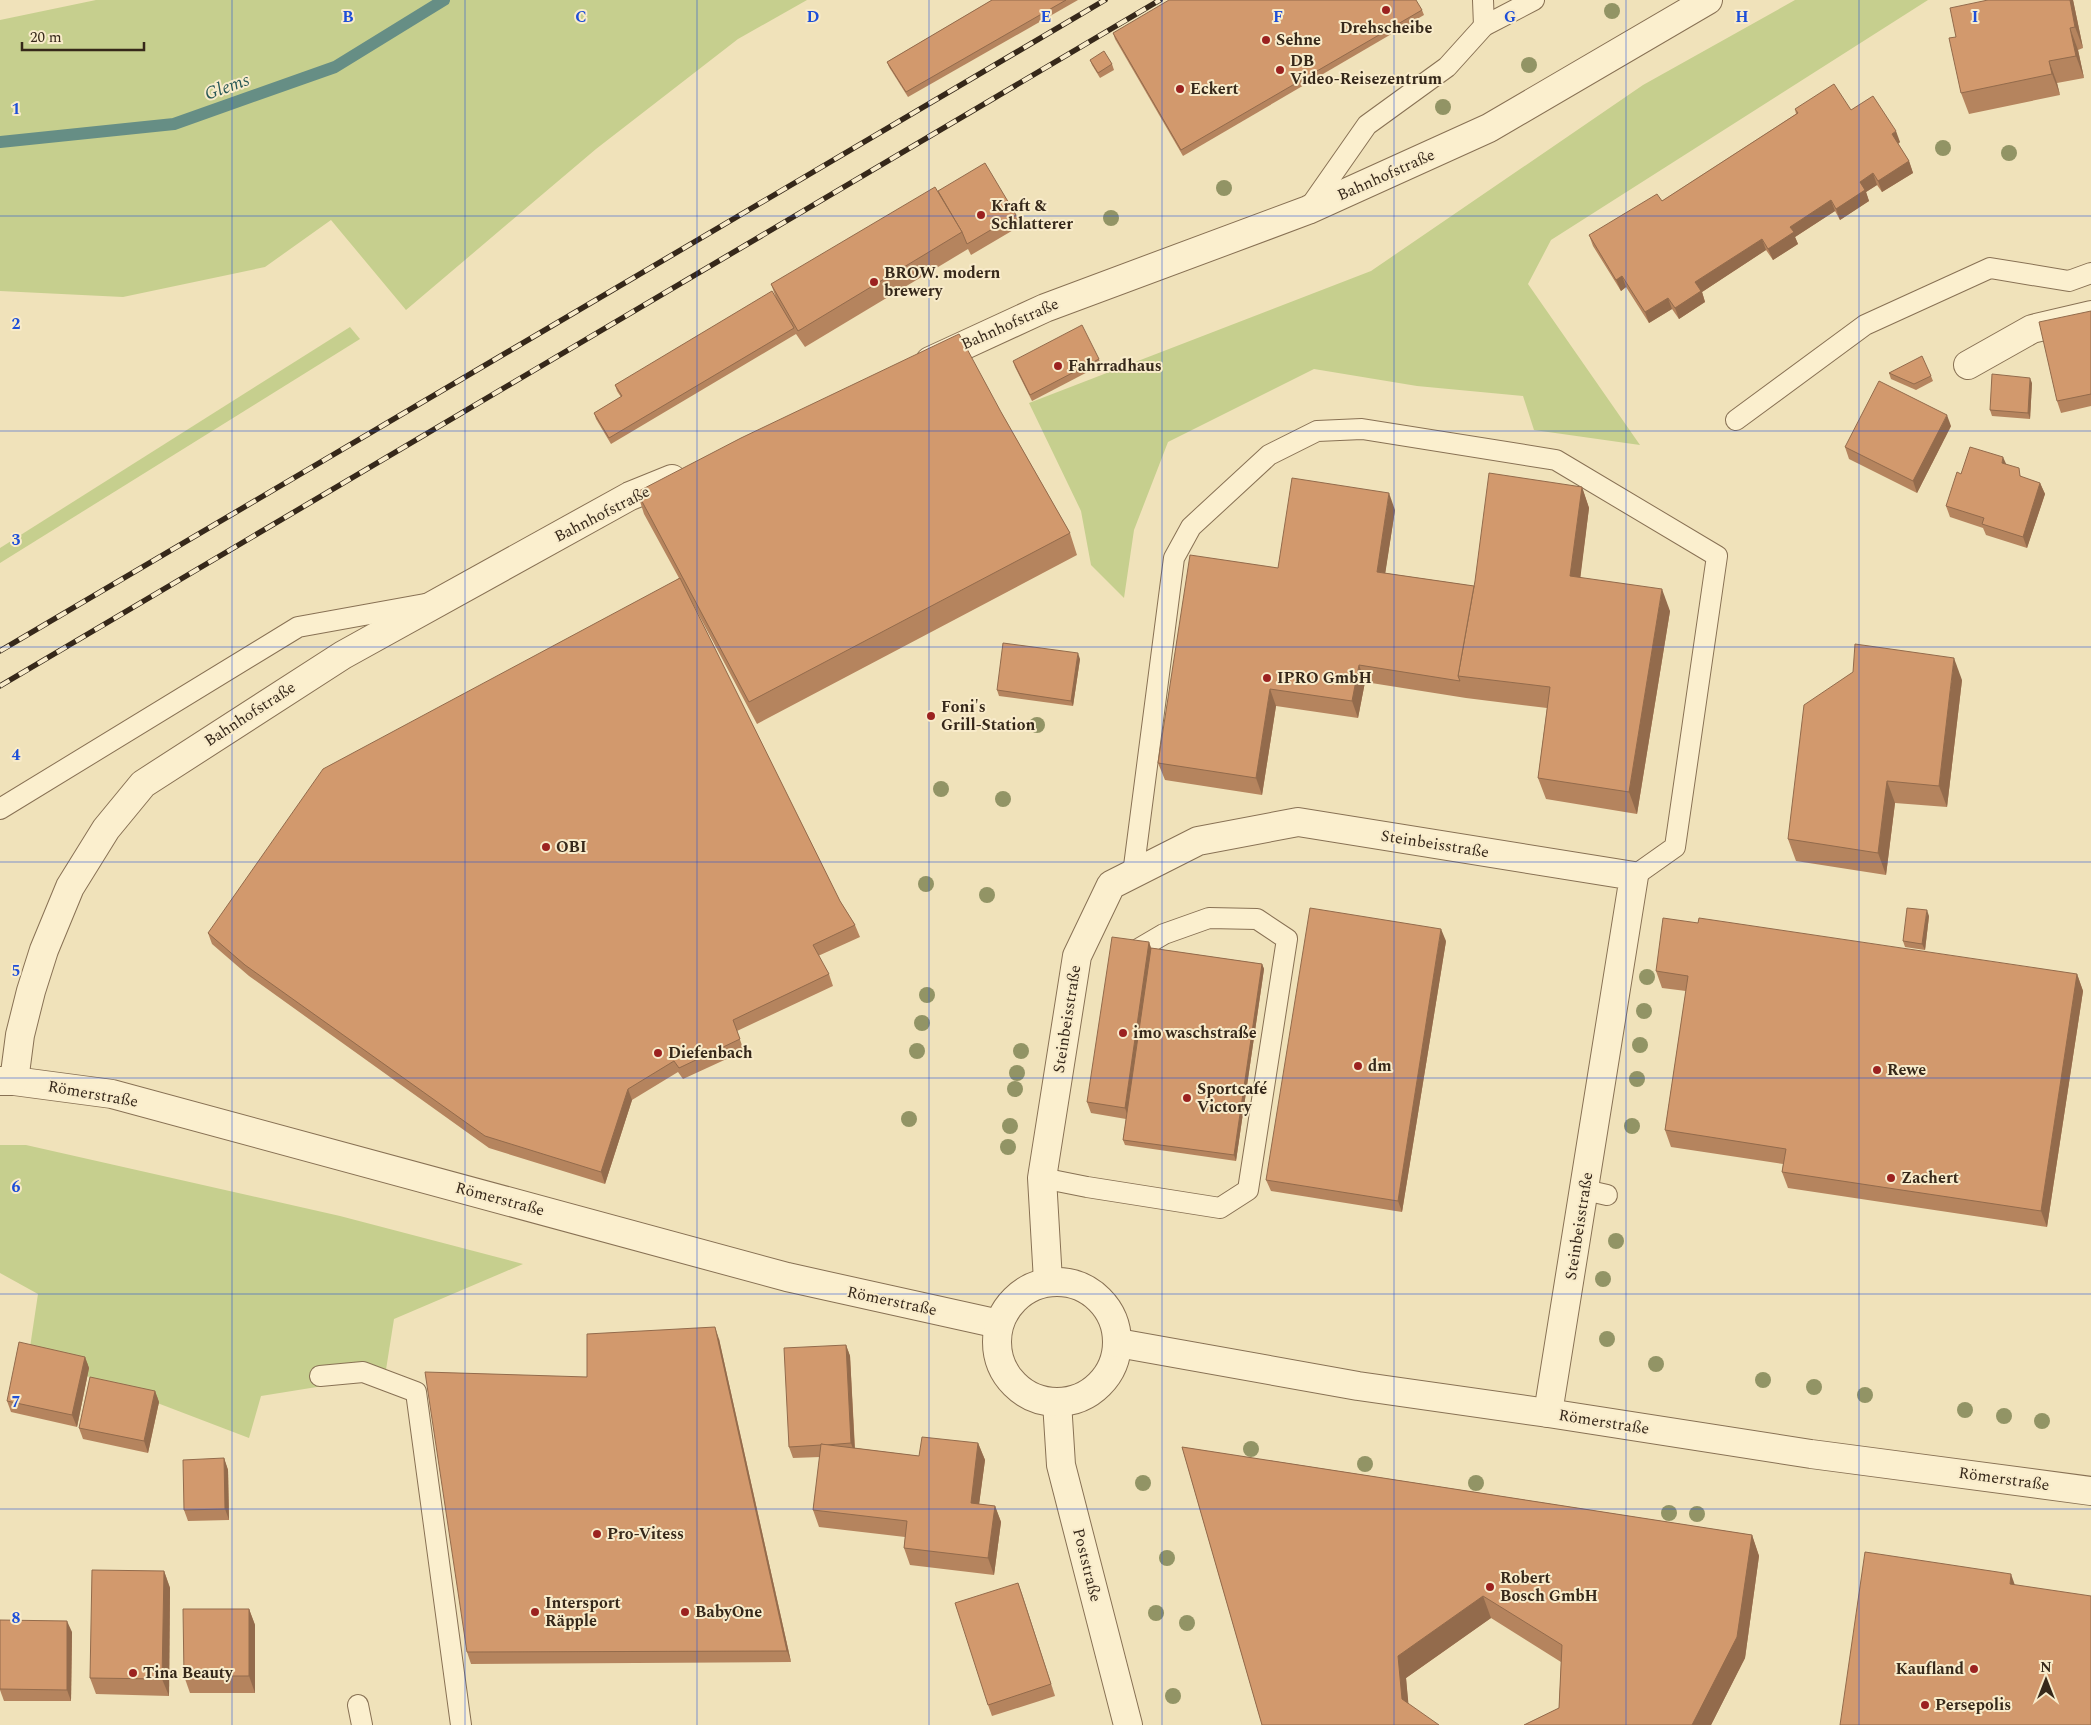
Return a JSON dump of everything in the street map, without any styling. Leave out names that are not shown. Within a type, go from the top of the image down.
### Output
[{"type":"street","name":"Bahnhofstraße","points":[[906,372],[1044,308],[1308,210],[1489,128],[1708,0]]},
{"type":"street","points":[[1968,365],[2032,329],[2091,315]]},
{"type":"street","name":"Bahnhofstraße","points":[[7,1081],[30,991],[44,950],[70,887],[106,829],[143,784],[343,654],[630,496],[694,470]]},
{"type":"street","name":"Steinbeisstraße","points":[[1048,1281],[1042,1178],[1077,956],[1111,885],[1198,841],[1298,822],[1634,876],[1596,1192],[1548,1413]]},
{"type":"street","name":"Römerstraße","points":[[7,1081],[112,1094],[786,1277],[998,1324]]},
{"type":"street","points":[[1048,1281],[1069,1282],[1088,1290],[1104,1303],[1114,1322],[1118,1343],[1114,1361],[1106,1378],[1093,1391],[1076,1400],[1057,1402],[1038,1400],[1021,1391],[1008,1378],[999,1360],[996,1342],[998,1324],[1006,1308],[1017,1295],[1032,1286],[1048,1281]]},
{"type":"street","name":"Römerstraße","points":[[1118,1343],[1358,1386],[1548,1413],[1811,1454],[2091,1491]]},
{"type":"street","name":"Poststraße","points":[[1057,1402],[1061,1465],[1128,1725]]},
{"type":"lane","points":[[1483,0],[1484,26]]},
{"type":"lane","points":[[1308,210],[1367,125],[1447,67],[1484,26],[1534,0]]},
{"type":"lane","points":[[1736,420],[1866,326],[1990,268],[2069,281],[2091,273]]},
{"type":"lane","points":[[1133,874],[1174,558],[1191,527],[1269,455],[1317,431],[1362,428],[1556,460],[1717,556],[1675,847],[1634,876]]},
{"type":"lane","points":[[0,809],[298,627],[442,601]]},
{"type":"lane","points":[[1042,1178],[1220,1208],[1248,1190],[1287,939],[1258,920],[1209,918],[1164,934],[1135,951]]},
{"type":"lane","points":[[320,1376],[362,1372],[416,1392],[461,1725]]},
{"type":"lane","points":[[358,1705],[362,1725]]},
{"type":"green space","points":[[96,0],[807,0],[738,39],[596,149],[406,310],[331,220],[265,267],[123,297],[0,291],[0,20]]},
{"type":"green space","points":[[1795,0],[1928,0],[1551,240],[1528,284],[1640,445],[1534,430],[1523,396],[1417,386],[1314,369],[1168,442],[1134,530],[1124,598],[1091,565],[1081,511],[1029,403],[1371,271],[1643,85]]},
{"type":"green space","points":[[350,327],[360,339],[0,563],[0,548]]},
{"type":"green space","points":[[0,1145],[26,1145],[340,1216],[523,1264],[394,1319],[385,1376],[261,1396],[249,1438],[29,1354],[38,1294],[0,1273]]},
{"type":"building","points":[[992,0],[1066,0],[906,92],[887,62]]},
{"type":"building","points":[[1169,0],[1416,0],[1422,10],[1181,150],[1113,33]]},
{"type":"building","points":[[1988,0],[2070,0],[2075,27],[2070,28],[2076,56],[2049,61],[2052,74],[1961,93],[1949,38],[1956,37],[1950,8]]},
{"type":"building","points":[[1104,51],[1112,64],[1098,73],[1090,60]]},
{"type":"building","points":[[1834,84],[1851,110],[1873,96],[1896,131],[1892,134],[1909,161],[1878,181],[1873,173],[1860,182],[1865,190],[1836,209],[1831,200],[1790,227],[1794,232],[1768,249],[1762,239],[1695,282],[1701,291],[1675,308],[1668,298],[1645,312],[1622,276],[1616,280],[1589,235],[1657,194],[1662,201],[1798,113],[1795,109]]},
{"type":"building","name":"Kraft & Schlatterer","points":[[985,163],[1016,215],[967,244],[938,191]]},
{"type":"building","points":[[935,187],[962,232],[798,331],[771,284]]},
{"type":"building","points":[[772,291],[794,328],[609,438],[594,413],[622,396],[615,385]]},
{"type":"building","points":[[2091,311],[2091,394],[2057,401],[2039,322]]},
{"type":"building","name":"Fahrradhaus","points":[[1082,325],[1099,359],[1030,395],[1013,361]]},
{"type":"building","points":[[959,334],[1070,533],[749,702],[637,492],[741,438]]},
{"type":"building","points":[[1922,356],[1931,376],[1914,384],[1889,373]]},
{"type":"building","points":[[1992,374],[2030,378],[2028,413],[1990,410]]},
{"type":"building","points":[[1879,381],[1947,415],[1913,481],[1845,447]]},
{"type":"building","points":[[1970,447],[2003,457],[2002,463],[2019,468],[2020,476],[2040,483],[2023,537],[1982,524],[1984,518],[1946,506],[1957,472],[1961,474]]},
{"type":"building","points":[[1489,473],[1582,487],[1570,576],[1662,589],[1629,792],[1538,778],[1550,687],[1458,676],[1475,581]]},
{"type":"building","points":[[1292,478],[1389,493],[1377,572],[1474,586],[1458,676],[1460,681],[1359,665],[1352,701],[1270,689],[1256,778],[1158,763],[1190,555],[1278,568]]},
{"type":"building","name":"OBI","points":[[680,578],[840,901],[855,925],[813,945],[829,974],[733,1020],[740,1039],[679,1068],[674,1061],[628,1089],[601,1172],[485,1136],[245,965],[208,933],[323,769]]},
{"type":"building","points":[[1003,643],[1078,653],[1071,701],[997,690]]},
{"type":"building","points":[[1855,644],[1954,658],[1939,786],[1887,781],[1878,853],[1788,839],[1804,705],[1853,672]]},
{"type":"building","name":"dm","points":[[1310,908],[1441,929],[1398,1201],[1266,1180]]},
{"type":"building","points":[[1907,908],[1927,910],[1922,944],[1903,941]]},
{"type":"building","name":"Rewe","points":[[1663,918],[1698,923],[1699,918],[2077,974],[2041,1211],[1782,1172],[1786,1149],[1665,1130],[1688,976],[1656,971]]},
{"type":"building","name":"imo waschstraße","points":[[1112,937],[1149,942],[1125,1108],[1087,1102]]},
{"type":"building","points":[[1151,948],[1262,964],[1234,1155],[1123,1140]]},
{"type":"building","points":[[715,1327],[787,1651],[467,1652],[425,1372],[587,1377],[587,1334]]},
{"type":"building","points":[[19,1342],[85,1357],[72,1415],[7,1401]]},
{"type":"building","points":[[846,1345],[851,1443],[789,1447],[784,1348]]},
{"type":"building","points":[[90,1377],[155,1391],[144,1441],[79,1428]]},
{"type":"building","points":[[922,1437],[978,1443],[971,1503],[995,1506],[988,1558],[904,1548],[907,1521],[813,1510],[821,1444],[919,1456]]},
{"type":"building","name":"Robert Bosch GmbH","points":[[1182,1447],[1752,1535],[1737,1637],[1692,1725],[1524,1725],[1559,1708],[1562,1645],[1483,1596],[1398,1656],[1402,1699],[1439,1725],[1262,1725]]},
{"type":"building","points":[[224,1458],[225,1509],[184,1510],[183,1460]]},
{"type":"building","name":"Kaufland","points":[[1865,1552],[2011,1574],[2010,1584],[2091,1596],[2091,1725],[1840,1725]]},
{"type":"building","points":[[92,1570],[164,1571],[162,1679],[90,1678]]},
{"type":"building","points":[[1018,1583],[1051,1684],[988,1705],[955,1603]]},
{"type":"building","points":[[183,1609],[249,1609],[249,1676],[184,1676]]},
{"type":"building","points":[[0,1620],[67,1621],[67,1690],[0,1689]]},
{"type":"waterway","name":"Glems","points":[[0,142],[174,124],[335,67],[444,0]]},
{"type":"railway","points":[[0,651],[1105,0]]},
{"type":"railway","points":[[0,686],[1160,0]]},
{"type":"place","name":"Drehscheibe","points":[[1386,10]]},
{"type":"place","name":"Sehne","points":[[1266,40]]},
{"type":"place","name":"DB Video-Reisezentrum","points":[[1280,70]]},
{"type":"place","name":"Eckert","points":[[1180,89]]},
{"type":"place","name":"Kraft & Schlatterer","points":[[981,215]]},
{"type":"place","name":"BROW. modern brewery","points":[[874,282]]},
{"type":"place","name":"Fahrradhaus","points":[[1058,366]]},
{"type":"place","name":"IPRO GmbH","points":[[1267,678]]},
{"type":"place","name":"Foni's Grill-Station","points":[[931,716]]},
{"type":"place","name":"OBI","points":[[546,847]]},
{"type":"place","name":"imo waschstraße","points":[[1123,1033]]},
{"type":"place","name":"Diefenbach","points":[[658,1053]]},
{"type":"place","name":"dm","points":[[1358,1066]]},
{"type":"place","name":"Rewe","points":[[1877,1070]]},
{"type":"place","name":"Sportcafé Victory","points":[[1187,1098]]},
{"type":"place","name":"Zachert","points":[[1891,1178]]},
{"type":"place","name":"Pro-Vitess","points":[[597,1534]]},
{"type":"place","name":"Robert Bosch GmbH","points":[[1490,1587]]},
{"type":"place","name":"Intersport Räpple","points":[[535,1612]]},
{"type":"place","name":"BabyOne","points":[[685,1612]]},
{"type":"place","name":"Kaufland","points":[[1974,1669]]},
{"type":"place","name":"Tina Beauty","points":[[133,1673]]},
{"type":"place","name":"Persepolis","points":[[1925,1705]]}]
